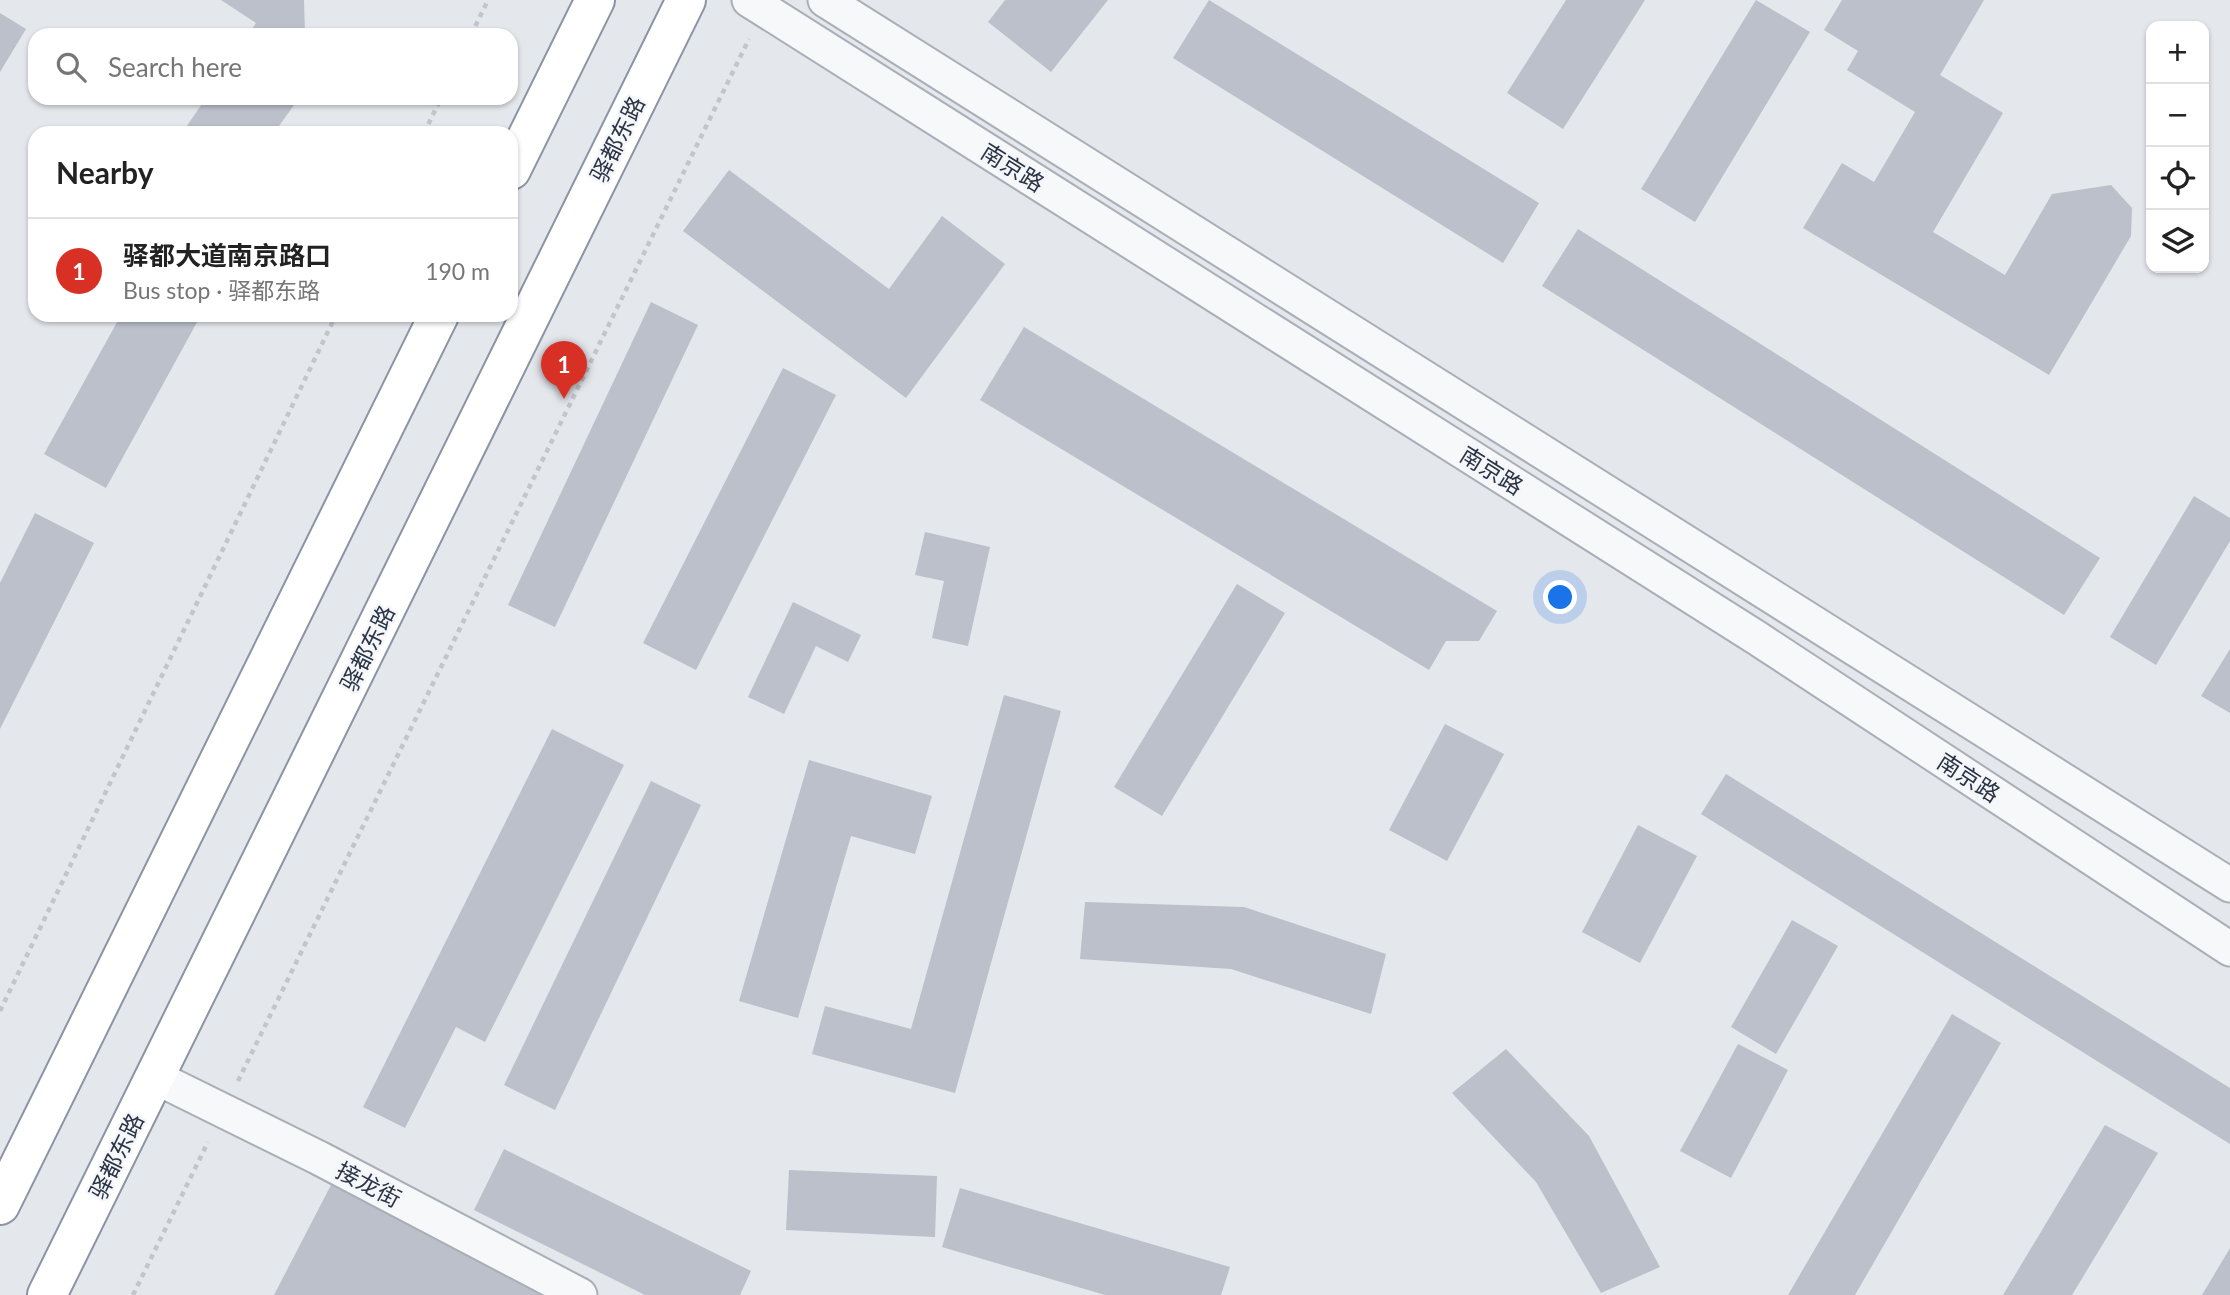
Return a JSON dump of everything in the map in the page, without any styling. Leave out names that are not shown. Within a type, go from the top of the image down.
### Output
[{"type":"highway","points":[[518,156],[595,0]]},
{"type":"highway","name":"驿都东路","points":[[47,1295],[686,0]]},
{"type":"highway","points":[[0,1205],[436,322]]},
{"type":"street","points":[[825,0],[2230,885]]},
{"type":"street","name":"南京路","points":[[756,5],[1745,630],[2230,949]]},
{"type":"street","name":"接龙街","points":[[155,1077],[319,1158],[580,1295]]},
{"type":"path","points":[[474,28],[488,0]]},
{"type":"path","points":[[133,1295],[756,5]]},
{"type":"path","points":[[427,126],[438,105]]},
{"type":"path","points":[[0,1011],[333,322]]},
{"type":"building","points":[[221,0],[304,0],[305,28],[253,28],[256,23]]},
{"type":"building","points":[[1005,0],[1108,0],[1051,72],[988,22]]},
{"type":"building","points":[[1209,0],[1539,203],[1503,263],[1173,58]]},
{"type":"building","points":[[1566,0],[1645,0],[1563,129],[1507,93]]},
{"type":"building","points":[[1756,0],[1810,32],[1695,222],[1641,189]]},
{"type":"building","points":[[1842,0],[1984,0],[1940,75],[2003,113],[1933,232],[2005,275],[2052,194],[2111,185],[2132,208],[2131,236],[2049,375],[1803,228],[1842,163],[1874,182],[1915,112],[1847,70],[1858,51],[1824,30]]},
{"type":"building","points":[[0,13],[26,29],[0,72]]},
{"type":"building","points":[[201,105],[294,105],[279,126],[187,126]]},
{"type":"building","points":[[729,170],[889,289],[942,216],[1005,264],[906,398],[683,231]]},
{"type":"building","points":[[1578,229],[2100,558],[2064,615],[1542,286]]},
{"type":"building","points":[[651,302],[698,325],[555,627],[508,605]]},
{"type":"building","points":[[117,322],[197,322],[106,488],[44,454]]},
{"type":"building","points":[[1024,327],[1497,611],[1479,641],[1446,641],[1429,670],[980,400]]},
{"type":"building","points":[[783,368],[836,395],[696,670],[643,643]]},
{"type":"building","points":[[2194,496],[2230,518],[2230,541],[2156,665],[2110,637]]},
{"type":"building","points":[[35,513],[94,543],[0,729],[0,583]]},
{"type":"building","points":[[925,532],[990,547],[968,646],[932,638],[944,581],[915,575]]},
{"type":"building","points":[[1237,584],[1285,613],[1162,816],[1114,787]]},
{"type":"building","points":[[793,602],[861,635],[848,662],[816,646],[784,714],[748,697]]},
{"type":"building","points":[[2230,649],[2230,713],[2201,696]]},
{"type":"building","points":[[1004,695],[1061,711],[955,1093],[812,1054],[825,1006],[911,1029]]},
{"type":"building","points":[[1445,724],[1504,754],[1447,861],[1389,830]]},
{"type":"building","points":[[552,729],[624,765],[485,1042],[456,1027],[405,1128],[363,1107]]},
{"type":"building","points":[[809,760],[932,796],[915,854],[851,836],[798,1018],[739,1001]]},
{"type":"building","points":[[1726,774],[2230,1088],[2230,1144],[1701,814]]},
{"type":"building","points":[[651,781],[701,805],[555,1110],[504,1085]]},
{"type":"building","points":[[1638,825],[1697,856],[1640,963],[1582,932]]},
{"type":"building","points":[[1085,902],[1244,907],[1386,954],[1371,1014],[1231,969],[1080,959]]},
{"type":"building","points":[[1792,920],[1838,946],[1776,1054],[1731,1027]]},
{"type":"building","points":[[1952,1014],[2001,1043],[1855,1295],[1788,1295]]},
{"type":"building","points":[[1738,1044],[1788,1070],[1731,1178],[1680,1151]]},
{"type":"building","points":[[1506,1049],[1589,1136],[1660,1267],[1601,1293],[1536,1182],[1452,1093]]},
{"type":"building","points":[[2105,1125],[2158,1153],[2072,1295],[2003,1295]]},
{"type":"building","points":[[504,1149],[751,1271],[740,1295],[645,1295],[474,1210]]},
{"type":"building","points":[[789,1170],[937,1176],[935,1237],[786,1230]]},
{"type":"building","points":[[331,1185],[543,1295],[274,1295]]},
{"type":"building","points":[[960,1188],[1230,1267],[1221,1295],[1105,1295],[942,1247]]},
{"type":"building","points":[[2230,1248],[2230,1295],[2202,1295]]},
{"type":"place","name":"驿都大道南京路口","points":[[564,399]]}]
